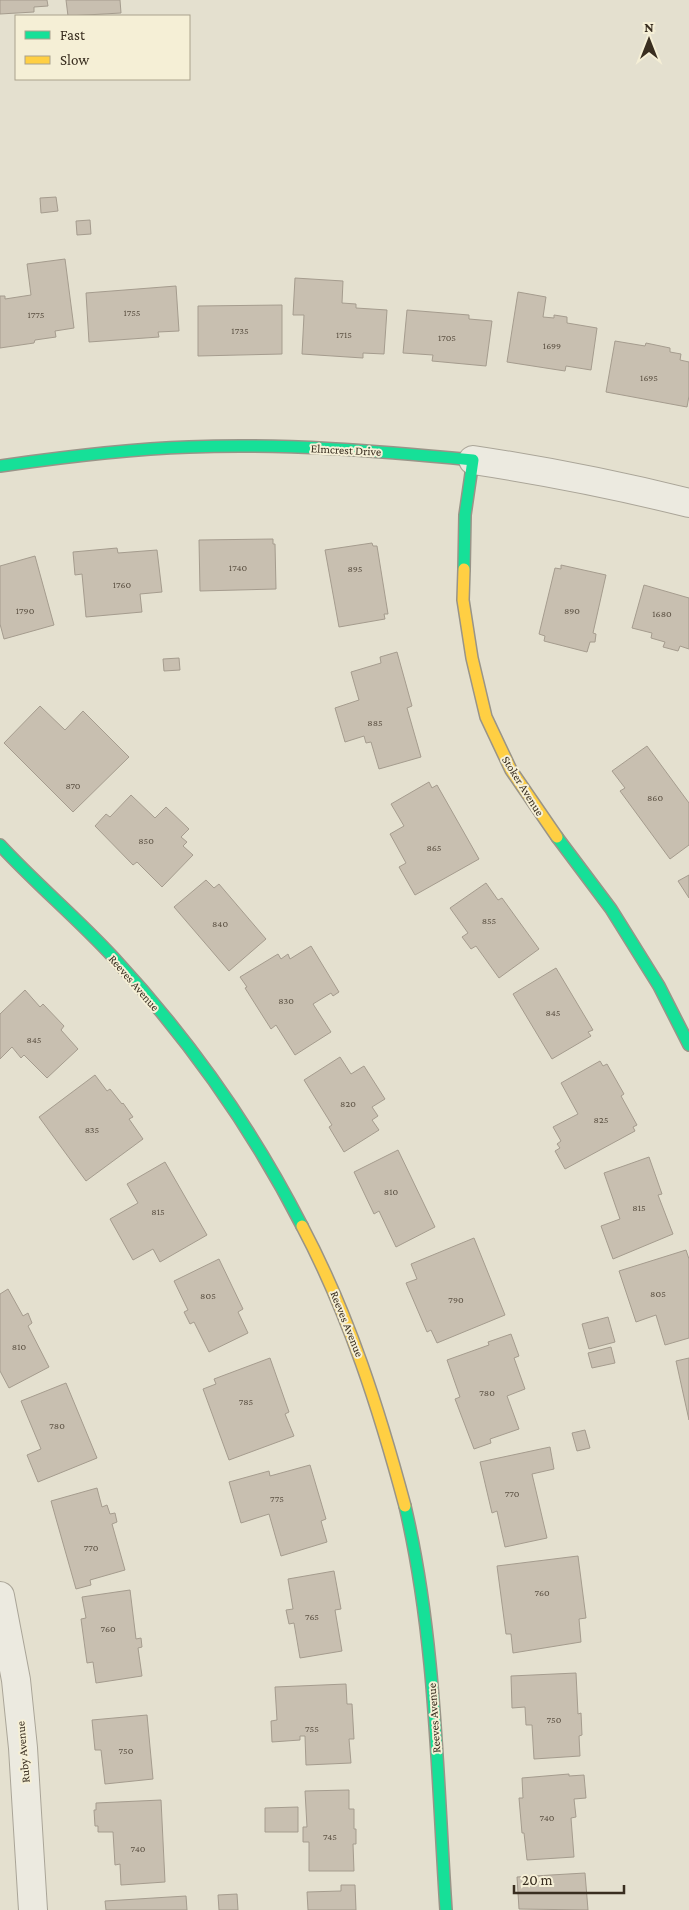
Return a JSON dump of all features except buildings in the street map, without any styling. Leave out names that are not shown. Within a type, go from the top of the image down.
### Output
[{"type":"street","name":"Elmcrest Drive","points":[[0,466],[61,457],[148,449],[222,446],[399,452],[473,460],[550,472],[689,503]]},
{"type":"street","name":"Stoker Avenue","points":[[473,460],[465,515],[462,600],[472,658],[486,717],[511,770],[545,822],[611,909],[659,986],[689,1045]]},
{"type":"street","name":"Reeves Avenue","points":[[0,845],[141,988],[210,1074],[259,1145],[290,1198],[348,1323],[372,1390],[391,1457],[420,1576],[429,1645],[446,1910]]},
{"type":"street","name":"Ruby Avenue","points":[[0,1596],[16,1680],[23,1748],[33,1910]]},
{"type":"traffic: fast","points":[[0,466],[118,452],[225,446],[331,449],[473,460],[465,515],[464,569]]},
{"type":"traffic: fast","points":[[557,837],[611,909],[659,986],[689,1045]]},
{"type":"traffic: fast","points":[[0,845],[113,957],[167,1019],[193,1052],[240,1119],[283,1190],[302,1226]]},
{"type":"traffic: fast","points":[[405,1506],[415,1556],[429,1656],[434,1707],[446,1910]]},
{"type":"traffic: slow","points":[[464,569],[463,600],[472,658],[486,717],[511,770],[557,837]]},
{"type":"traffic: slow","points":[[302,1226],[334,1294],[361,1363],[385,1434],[405,1506]]}]
